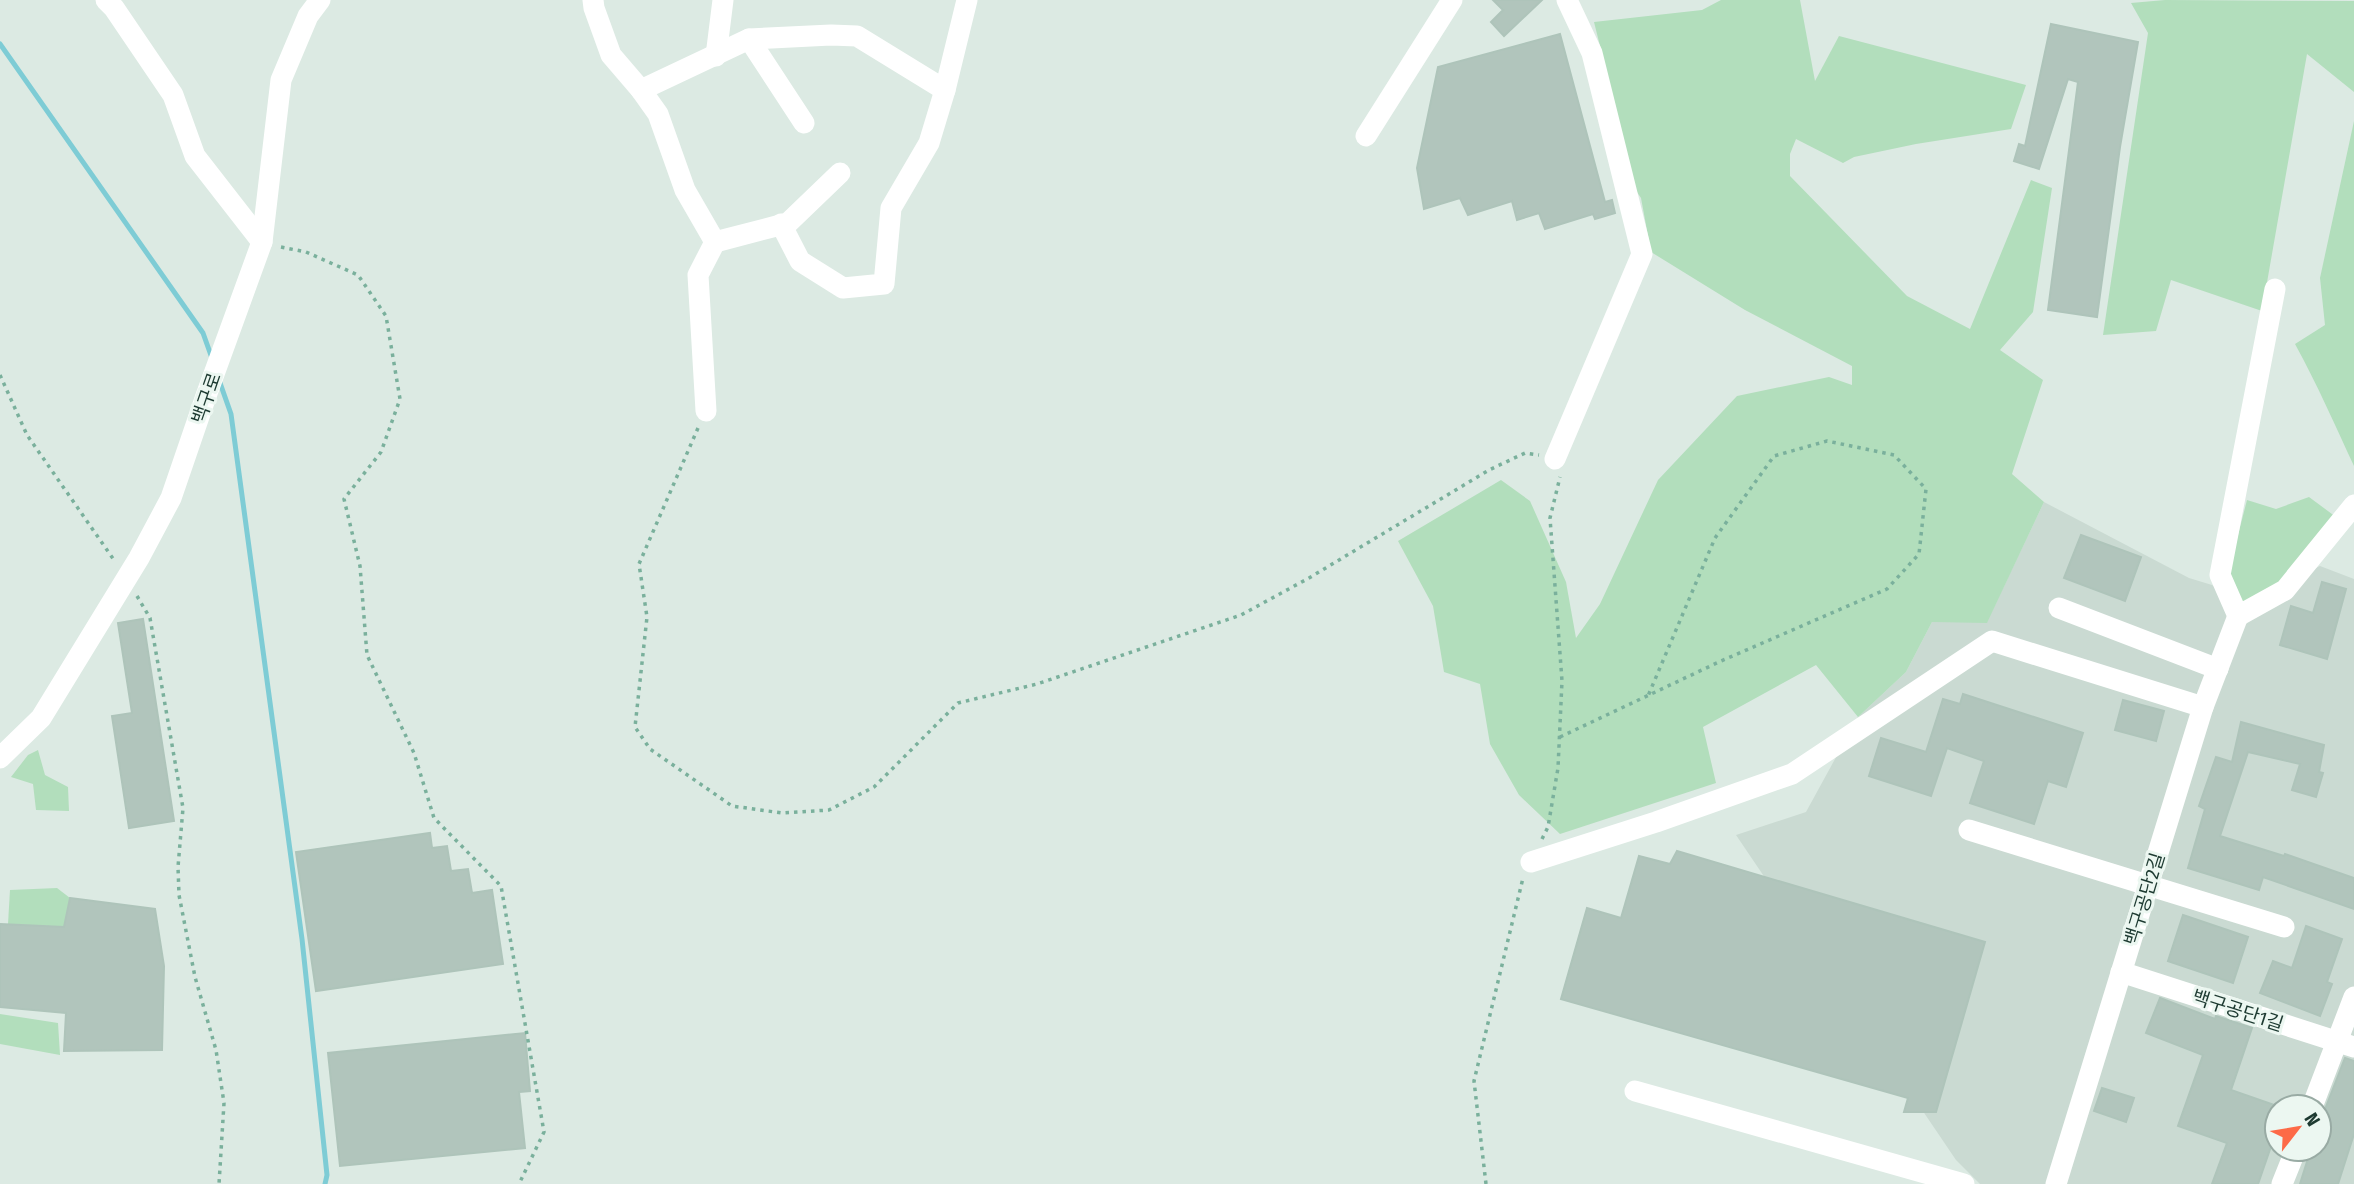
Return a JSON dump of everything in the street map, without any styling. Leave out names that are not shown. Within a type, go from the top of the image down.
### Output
[{"type":"street","points":[[106,0],[173,95],[195,156],[262,243]]},
{"type":"street","name":"백구로","points":[[0,758],[41,718],[171,498],[262,243],[281,79],[308,16],[320,0]]},
{"type":"street","points":[[593,0],[611,55],[642,90],[658,114],[685,190],[715,242]]},
{"type":"street","points":[[716,56],[723,0]]},
{"type":"street","points":[[781,225],[800,261],[843,288],[884,284],[891,208],[929,143],[967,0]]},
{"type":"street","points":[[1366,136],[1452,0]]},
{"type":"street","points":[[1555,459],[1642,254],[1592,53],[1567,0]]},
{"type":"street","points":[[642,90],[750,39],[831,35],[857,36],[945,90]]},
{"type":"street","points":[[750,39],[804,122]]},
{"type":"street","points":[[706,411],[698,275],[715,242],[788,223],[840,173]]},
{"type":"street","points":[[2275,289],[2220,575],[2238,616],[2285,590],[2354,505]]},
{"type":"street","points":[[2059,608],[2218,669]]},
{"type":"street","name":"백구공단2길","points":[[2056,1184],[2203,707],[2238,616]]},
{"type":"street","points":[[1531,862],[1792,774],[1992,641],[2203,707]]},
{"type":"street","points":[[1969,830],[2284,927]]},
{"type":"street","name":"백구공단1길","points":[[2121,972],[2346,1044]]},
{"type":"street","points":[[2320,1093],[2346,1044],[2354,997]]},
{"type":"street","points":[[1635,1091],[1964,1184]]},
{"type":"street","points":[[2282,1184],[2290,1163]]},
{"type":"path","points":[[262,243],[306,252],[358,275],[386,316],[400,399],[381,452],[344,499],[360,566],[367,655],[414,752],[434,818],[501,886],[544,1132],[519,1184]]},
{"type":"path","points":[[0,375],[27,435],[126,578],[150,618],[183,808],[178,867],[179,895],[195,977],[216,1050],[223,1103],[219,1184]]},
{"type":"path","points":[[706,411],[639,564],[647,617],[635,727],[650,749],[732,806],[782,813],[829,810],[874,787],[958,703],[1037,684],[1241,615],[1310,578],[1489,470],[1525,453],[1555,459],[1560,476],[1550,518],[1562,681],[1558,768],[1548,827],[1522,880],[1474,1081],[1486,1184]]},
{"type":"path","points":[[1560,737],[1647,696],[1721,661],[1886,589],[1919,554],[1926,489],[1894,455],[1827,441],[1774,456],[1716,538],[1647,696]]},
{"type":"shaded area","points":[[2044,502],[2189,578],[2212,585],[2237,601],[2320,566],[2354,579],[2354,1184],[1980,1184],[1956,1160],[1736,835],[1806,812],[1858,717],[1906,672],[1932,622],[1987,622]]},
{"type":"green space","points":[[1721,0],[1800,0],[1815,81],[1839,36],[2026,85],[2011,129],[1916,144],[1854,157],[1843,163],[1796,139],[1790,154],[1790,176],[1907,296],[1970,329],[2031,180],[2052,188],[2033,312],[2000,350],[2043,380],[2012,474],[2044,502],[1987,623],[1932,622],[1906,672],[1858,717],[1816,665],[1703,727],[1716,783],[1560,834],[1519,795],[1490,744],[1480,684],[1444,672],[1433,606],[1398,541],[1501,480],[1530,501],[1566,582],[1576,638],[1600,604],[1658,480],[1737,396],[1829,377],[1852,385],[1852,366],[1745,310],[1651,252],[1641,198],[1620,167],[1629,162],[1594,22],[1702,10]]},
{"type":"green space","points":[[2165,0],[2354,1],[2354,92],[2307,54],[2262,311],[2171,280],[2156,331],[2103,335],[2148,33],[2131,3]]},
{"type":"green space","points":[[2354,121],[2354,466],[2295,344],[2325,325],[2320,278]]},
{"type":"green space","points":[[2309,497],[2336,517],[2279,585],[2252,602],[2237,601],[2227,578],[2247,500],[2276,509]]},
{"type":"green space","points":[[38,750],[45,775],[68,787],[69,811],[36,810],[33,784],[11,777],[28,755]]},
{"type":"green space","points":[[57,888],[70,898],[64,927],[8,924],[10,890]]},
{"type":"green space","points":[[0,1014],[58,1023],[60,1055],[0,1044]]},
{"type":"building","points":[[1493,0],[1542,0],[1504,36],[1491,22],[1503,10]]},
{"type":"building","points":[[2051,24],[2138,42],[2120,147],[2097,317],[2048,310],[2078,82],[2068,79],[2039,169],[2014,161],[2019,144],[2025,146]]},
{"type":"building","points":[[1560,34],[1605,202],[1612,200],[1615,213],[1595,219],[1593,214],[1545,229],[1539,213],[1517,220],[1512,201],[1468,215],[1460,198],[1424,209],[1417,168],[1438,67]]},
{"type":"building","points":[[2081,535],[2141,557],[2125,601],[2064,578]]},
{"type":"building","points":[[2322,582],[2346,589],[2327,659],[2280,645],[2291,606],[2313,613]]},
{"type":"building","points":[[143,619],[174,821],[129,828],[112,716],[132,713],[118,623]]},
{"type":"building","points":[[1963,694],[2083,733],[2066,787],[2048,781],[2034,824],[1970,803],[1984,761],[1947,748],[1931,796],[1869,776],[1881,738],[1926,752],[1943,699],[1960,704]]},
{"type":"building","points":[[2123,700],[2164,711],[2156,741],[2115,730]]},
{"type":"building","points":[[2241,722],[2324,745],[2319,772],[2323,773],[2316,797],[2292,790],[2300,764],[2248,752],[2220,836],[2284,856],[2285,854],[2354,878],[2354,909],[2263,877],[2259,890],[2188,868],[2205,809],[2199,806],[2216,757],[2232,762]]},
{"type":"building","points":[[430,833],[432,848],[447,846],[451,871],[468,869],[472,893],[492,890],[503,964],[316,991],[296,852]]},
{"type":"building","points":[[1677,851],[1985,942],[1936,1112],[1904,1112],[1908,1098],[1561,999],[1587,908],[1621,918],[1639,856],[1670,864]]},
{"type":"building","points":[[70,898],[155,909],[164,966],[162,1050],[64,1051],[66,1013],[0,1007],[0,924],[64,927]]},
{"type":"building","points":[[2183,915],[2248,937],[2233,983],[2168,961]]},
{"type":"building","points":[[2306,926],[2342,939],[2327,982],[2332,984],[2320,1016],[2260,993],[2273,961],[2292,968]]},
{"type":"building","points":[[2160,998],[2215,1019],[2216,1016],[2252,1028],[2231,1090],[2263,1101],[2263,1163],[2265,1163],[2258,1184],[2212,1184],[2227,1143],[2178,1126],[2203,1055],[2146,1033]]},
{"type":"building","points":[[525,1033],[530,1091],[519,1092],[525,1148],[340,1166],[328,1053]]},
{"type":"building","points":[[2345,1058],[2354,1061],[2354,1134],[2338,1184],[2300,1184],[2307,1163],[2333,1163],[2331,1093]]},
{"type":"building","points":[[2102,1088],[2134,1098],[2126,1122],[2094,1111]]},
{"type":"waterway","points":[[0,44],[203,333],[213,361]]},
{"type":"waterway","points":[[219,380],[231,414],[302,939],[327,1175],[325,1184]]}]
